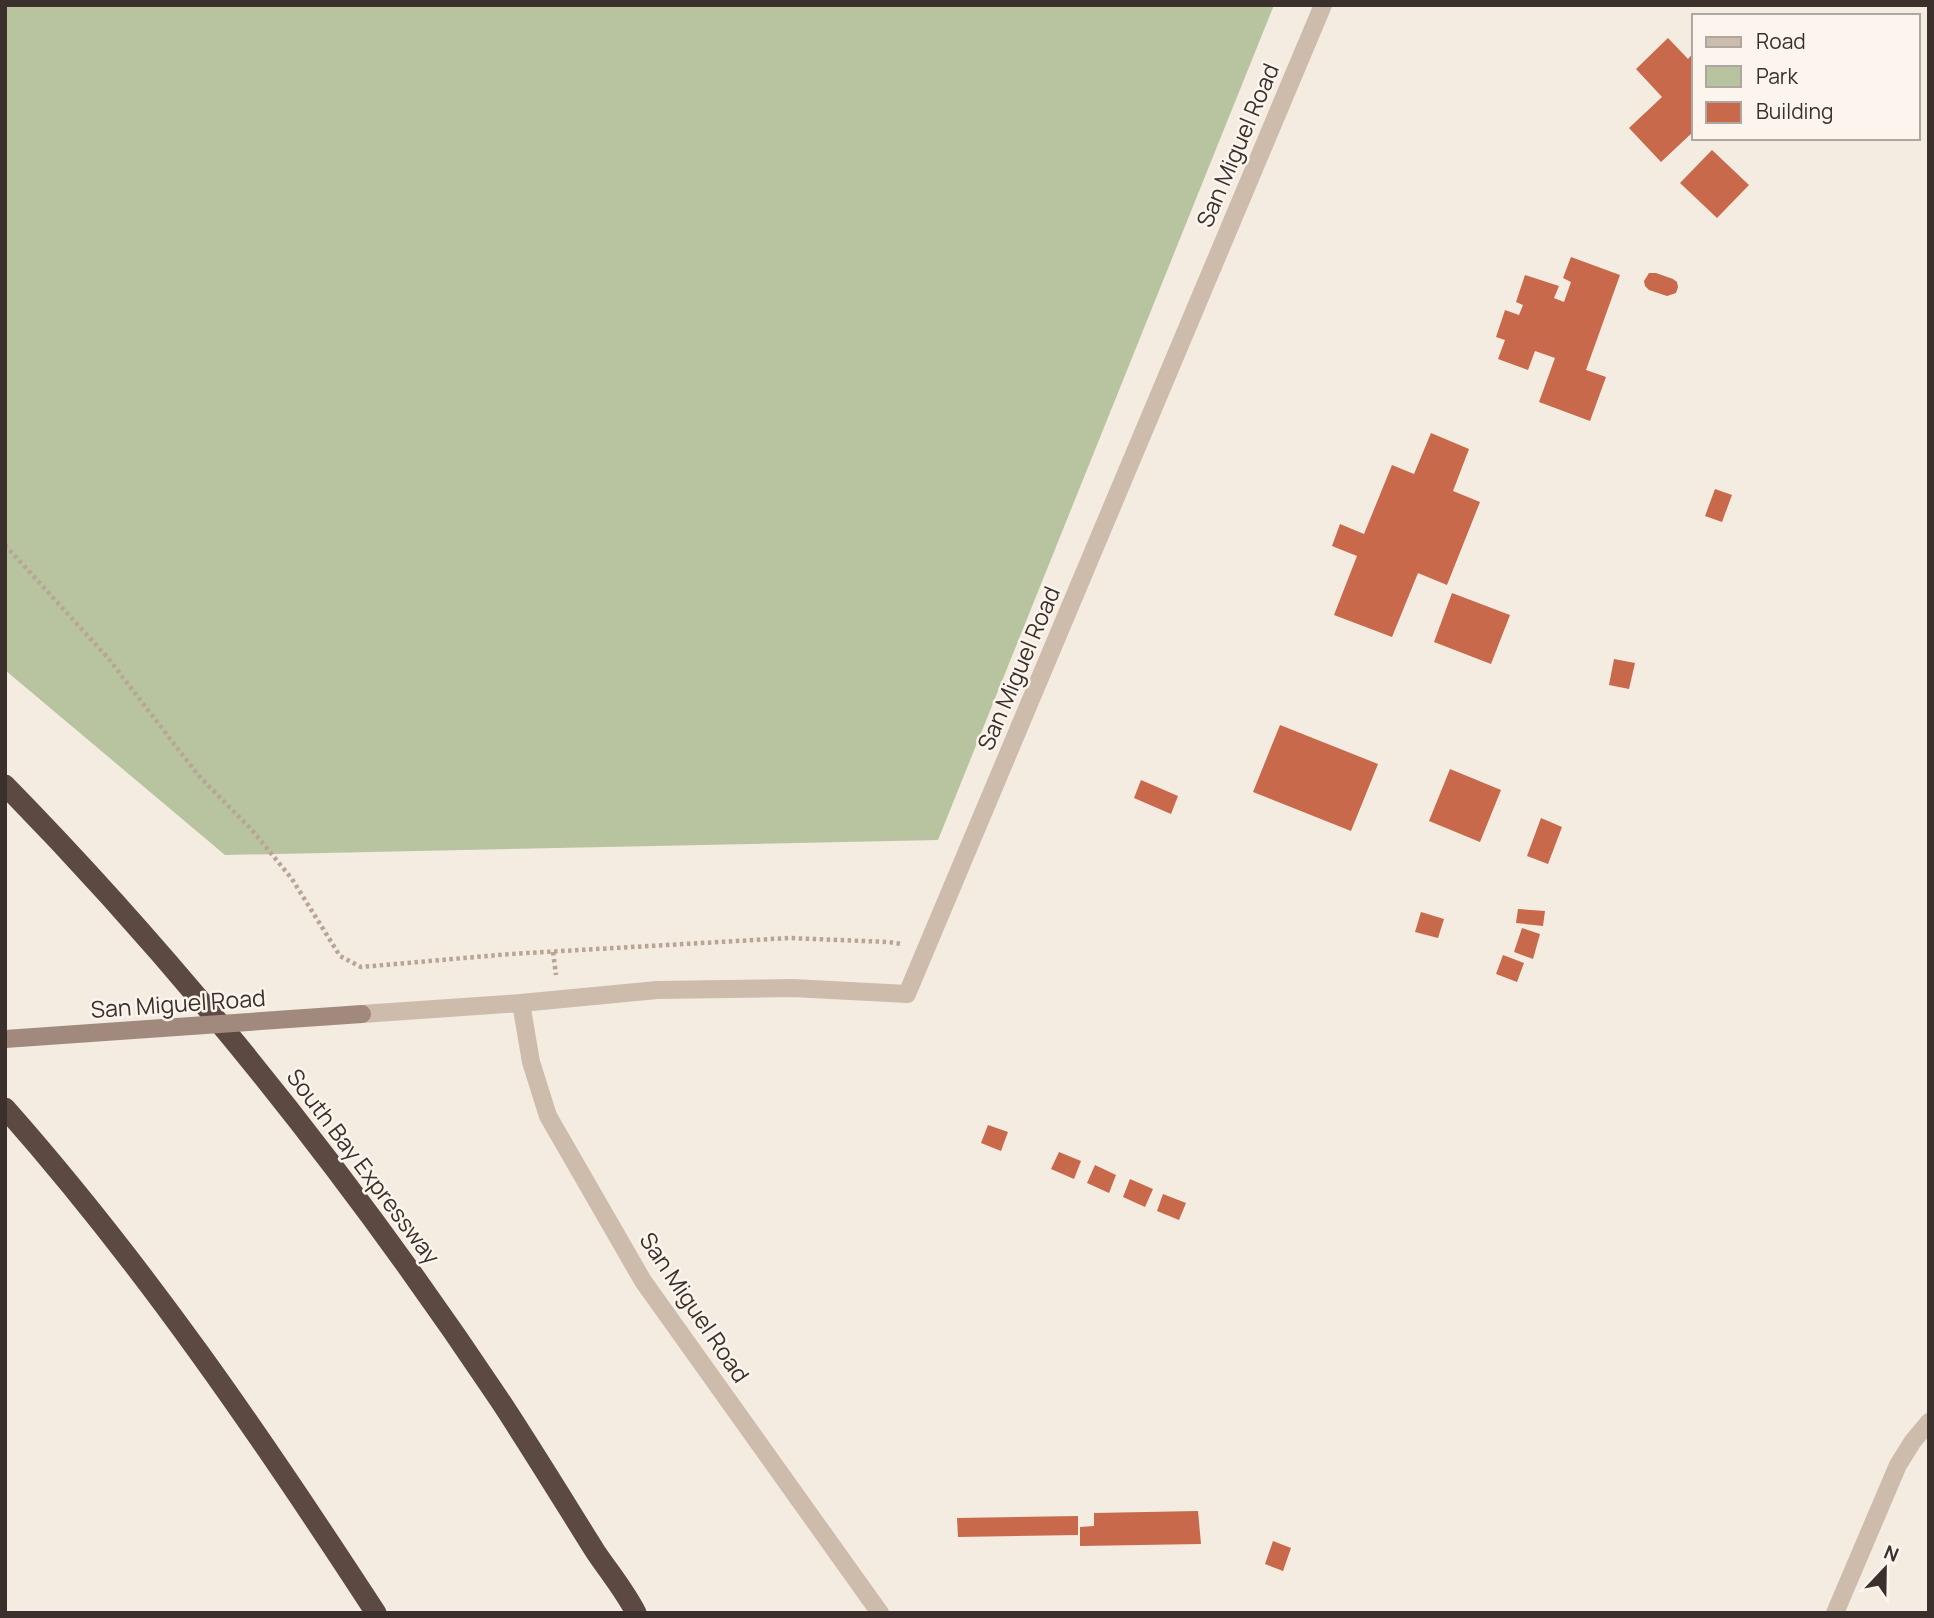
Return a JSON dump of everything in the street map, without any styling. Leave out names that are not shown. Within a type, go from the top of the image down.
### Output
[{"type":"highway","name":"South Bay Expressway","points":[[5,785],[47,827],[189,985],[297,1118],[377,1223],[453,1331],[633,1607]]},
{"type":"highway","points":[[5,1108],[106,1230],[184,1331],[257,1433],[376,1613]]},
{"type":"street","name":"San Miguel Road","points":[[5,1039],[521,1003],[657,990],[793,988],[907,994],[1323,5]]},
{"type":"street","name":"San Miguel Road","points":[[521,1003],[531,1062],[548,1116],[643,1281],[880,1613]]},
{"type":"street","points":[[1835,1613],[1898,1465],[1929,1422]]},
{"type":"path","points":[[5,545],[108,658],[198,775],[260,840],[292,879],[340,956],[361,967],[510,954],[789,938],[889,942],[926,948]]},
{"type":"green space","points":[[5,5],[1274,5],[938,840],[225,855],[5,670]]},
{"type":"building","points":[[1668,38],[1688,59],[1692,54],[1692,133],[1661,162],[1629,128],[1662,97],[1636,69]]},
{"type":"building","points":[[1712,150],[1749,185],[1717,218],[1680,183]]},
{"type":"building","points":[[1571,257],[1620,275],[1586,370],[1606,377],[1590,421],[1539,402],[1555,358],[1535,351],[1528,370],[1498,359],[1505,340],[1496,337],[1505,310],[1519,315],[1523,305],[1516,302],[1525,275],[1559,286],[1554,298],[1564,302],[1571,282],[1563,278]]},
{"type":"building","points":[[1649,273],[1673,279],[1677,282],[1676,293],[1667,296],[1649,290],[1644,281]]},
{"type":"building","points":[[1431,433],[1469,449],[1453,491],[1480,502],[1447,585],[1418,573],[1392,637],[1334,615],[1357,556],[1332,546],[1340,524],[1364,534],[1392,465],[1414,474]]},
{"type":"building","points":[[1715,489],[1732,495],[1722,522],[1705,516]]},
{"type":"building","points":[[1452,593],[1510,615],[1491,664],[1434,642]]},
{"type":"building","points":[[1614,659],[1635,663],[1629,689],[1609,685]]},
{"type":"building","points":[[1280,725],[1378,764],[1351,831],[1253,792]]},
{"type":"building","points":[[1450,769],[1501,790],[1480,842],[1429,821]]},
{"type":"building","points":[[1141,780],[1178,796],[1171,814],[1134,798]]},
{"type":"building","points":[[1541,818],[1562,827],[1548,864],[1527,856]]},
{"type":"building","points":[[1518,909],[1545,911],[1543,926],[1516,923]]},
{"type":"building","points":[[1421,912],[1444,919],[1438,938],[1415,932]]},
{"type":"building","points":[[1522,928],[1540,934],[1533,959],[1514,952]]},
{"type":"building","points":[[1503,955],[1524,963],[1517,982],[1496,974]]},
{"type":"building","points":[[988,1125],[1008,1132],[1001,1151],[981,1143]]},
{"type":"building","points":[[1059,1152],[1081,1161],[1074,1179],[1051,1169]]},
{"type":"building","points":[[1095,1165],[1116,1175],[1109,1193],[1087,1183]]},
{"type":"building","points":[[1130,1179],[1153,1189],[1145,1207],[1123,1197]]},
{"type":"building","points":[[1163,1194],[1186,1203],[1179,1220],[1157,1211]]},
{"type":"building","points":[[1198,1511],[1201,1544],[1080,1546],[1080,1527],[1094,1526],[1094,1513]]},
{"type":"building","points":[[1078,1516],[1078,1535],[958,1537],[957,1518]]},
{"type":"building","points":[[1273,1541],[1291,1548],[1283,1571],[1265,1564]]}]
